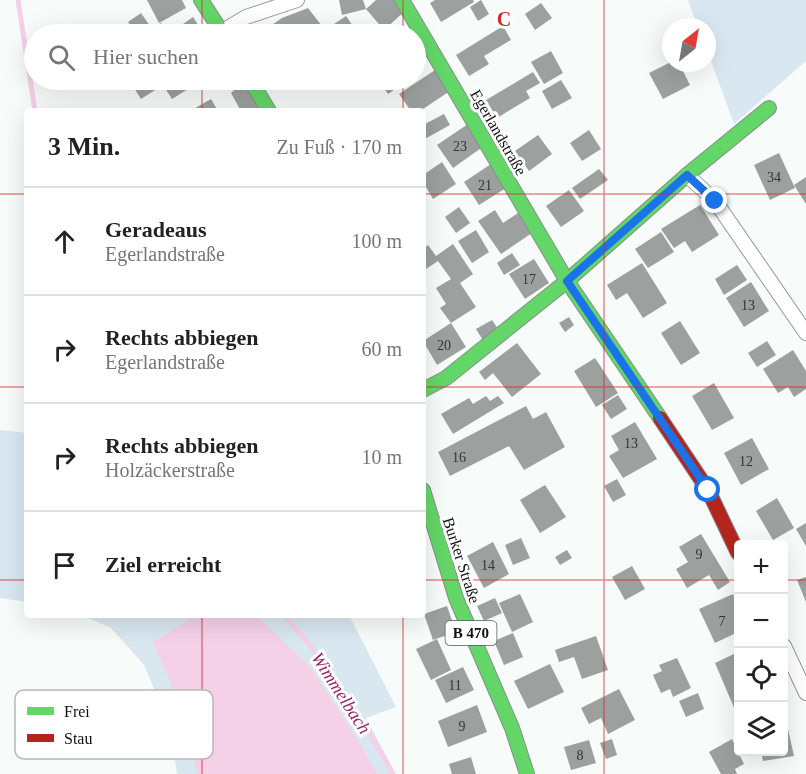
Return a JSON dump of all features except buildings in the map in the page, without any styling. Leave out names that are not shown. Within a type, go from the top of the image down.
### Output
[{"type":"street","points":[[201,0],[216,24]]},
{"type":"street","points":[[236,24],[246,17],[297,0]]},
{"type":"street","name":"Egerlandstraße","points":[[402,0],[416,24]]},
{"type":"street","name":"Egerlandstraße","points":[[426,41],[567,281],[708,490],[734,545]]},
{"type":"street","points":[[256,90],[267,108]]},
{"type":"street","points":[[426,388],[446,378],[567,281],[687,175],[769,108]]},
{"type":"street","points":[[687,175],[715,201],[804,325]]},
{"type":"street","name":"Burker Straße","points":[[426,500],[456,598],[512,728],[527,774]]},
{"type":"street","points":[[784,648],[806,693]]},
{"type":"shaded area","points":[[688,0],[806,0],[806,61],[734,124],[715,72],[716,18],[695,18]]},
{"type":"shaded area","points":[[0,430],[24,433],[24,602],[0,598]]},
{"type":"shaded area","points":[[88,618],[351,618],[396,707],[366,718],[396,774],[177,774],[175,759],[213,759],[213,690],[155,690],[144,665],[111,628]]},
{"type":"shaded area","points":[[192,618],[259,618],[311,668],[377,774],[197,774],[194,759],[213,759],[213,690],[174,690],[153,642]]},
{"type":"waterway","name":"Wimmelbach","points":[[18,0],[24,39]]},
{"type":"waterway","name":"Wimmelbach","points":[[32,90],[35,108]]},
{"type":"waterway","name":"Wimmelbach","points":[[287,618],[318,655],[364,723],[393,774]]},
{"type":"traffic: fast","points":[[201,0],[217,24]]},
{"type":"traffic: fast","points":[[402,0],[416,24]]},
{"type":"traffic: fast","points":[[426,41],[567,281],[660,418]]},
{"type":"traffic: fast","points":[[256,90],[267,108]]},
{"type":"traffic: fast","points":[[426,388],[446,378],[567,281],[687,175],[769,108]]},
{"type":"traffic: fast","points":[[426,500],[456,598],[512,728],[527,774]]},
{"type":"traffic: jam","points":[[660,418],[708,490],[734,545]]},
{"type":"route","points":[[708,490],[567,281],[687,175],[715,201]]}]
